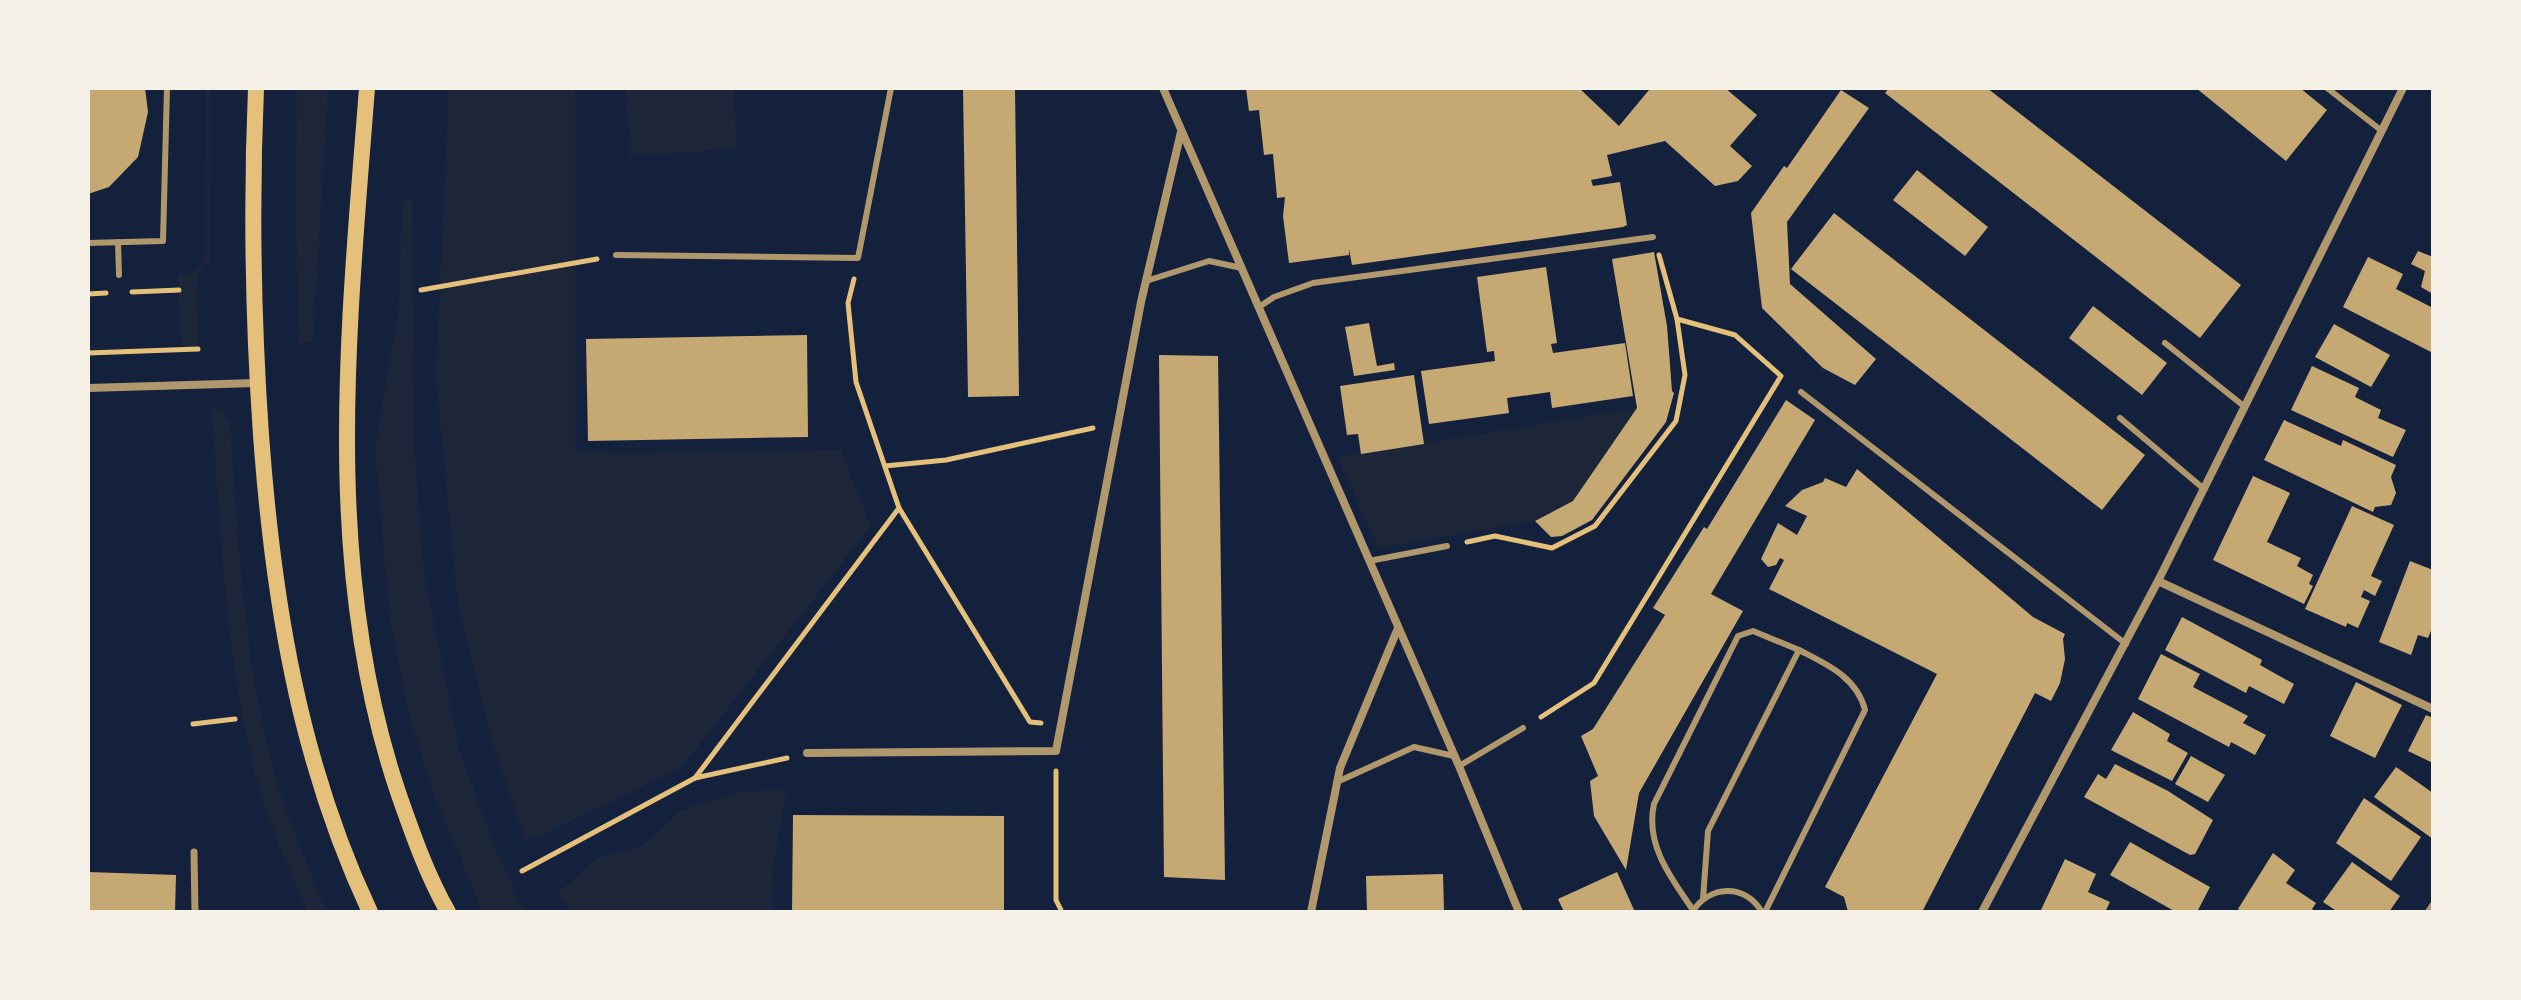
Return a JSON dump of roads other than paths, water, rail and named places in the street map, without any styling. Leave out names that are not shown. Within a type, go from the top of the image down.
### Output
[{"type":"main road","points":[[256,88],[253,227],[257,383],[272,562],[283,636],[302,723],[324,801],[370,912]]},
{"type":"main road","points":[[367,88],[349,318],[346,411],[347,496],[357,616],[371,698],[389,765],[415,841],[448,912]]},
{"type":"street","points":[[1163,88],[1459,766],[1519,912]]},
{"type":"street","points":[[1982,912],[2126,644],[2403,88]]},
{"type":"street","points":[[807,753],[1056,751],[1146,281],[1181,131]]},
{"type":"street","points":[[88,388],[257,383]]},
{"type":"street","points":[[2158,581],[2433,709]]},
{"type":"street","points":[[1311,912],[1340,768],[1398,628]]},
{"type":"street","points":[[194,852],[195,912]]},
{"type":"street","points":[[2429,912],[2433,906]]},
{"type":"lane","points":[[88,243],[163,241],[167,88]]},
{"type":"lane","points":[[616,255],[858,258],[891,88]]},
{"type":"lane","points":[[2327,88],[2382,131]]},
{"type":"lane","points":[[1259,307],[1274,297],[1313,283],[1653,237]]},
{"type":"lane","points":[[118,242],[119,275]]},
{"type":"lane","points":[[1146,281],[1209,261],[1242,268]]},
{"type":"lane","points":[[2165,343],[2245,407]]},
{"type":"lane","points":[[1801,392],[2126,644]]},
{"type":"lane","points":[[2120,418],[2204,489]]},
{"type":"lane","points":[[1369,561],[1447,546]]},
{"type":"lane","points":[[1753,631],[1799,650],[1845,676],[1861,695],[1865,710],[1763,912],[1747,896],[1735,890],[1718,891],[1703,899],[1692,911],[1667,872],[1653,839],[1650,820],[1654,804],[1738,636],[1753,631]]},
{"type":"lane","points":[[1703,899],[1708,831],[1799,650]]},
{"type":"lane","points":[[1459,766],[1523,728]]},
{"type":"lane","points":[[1337,782],[1414,747],[1454,756]]}]
